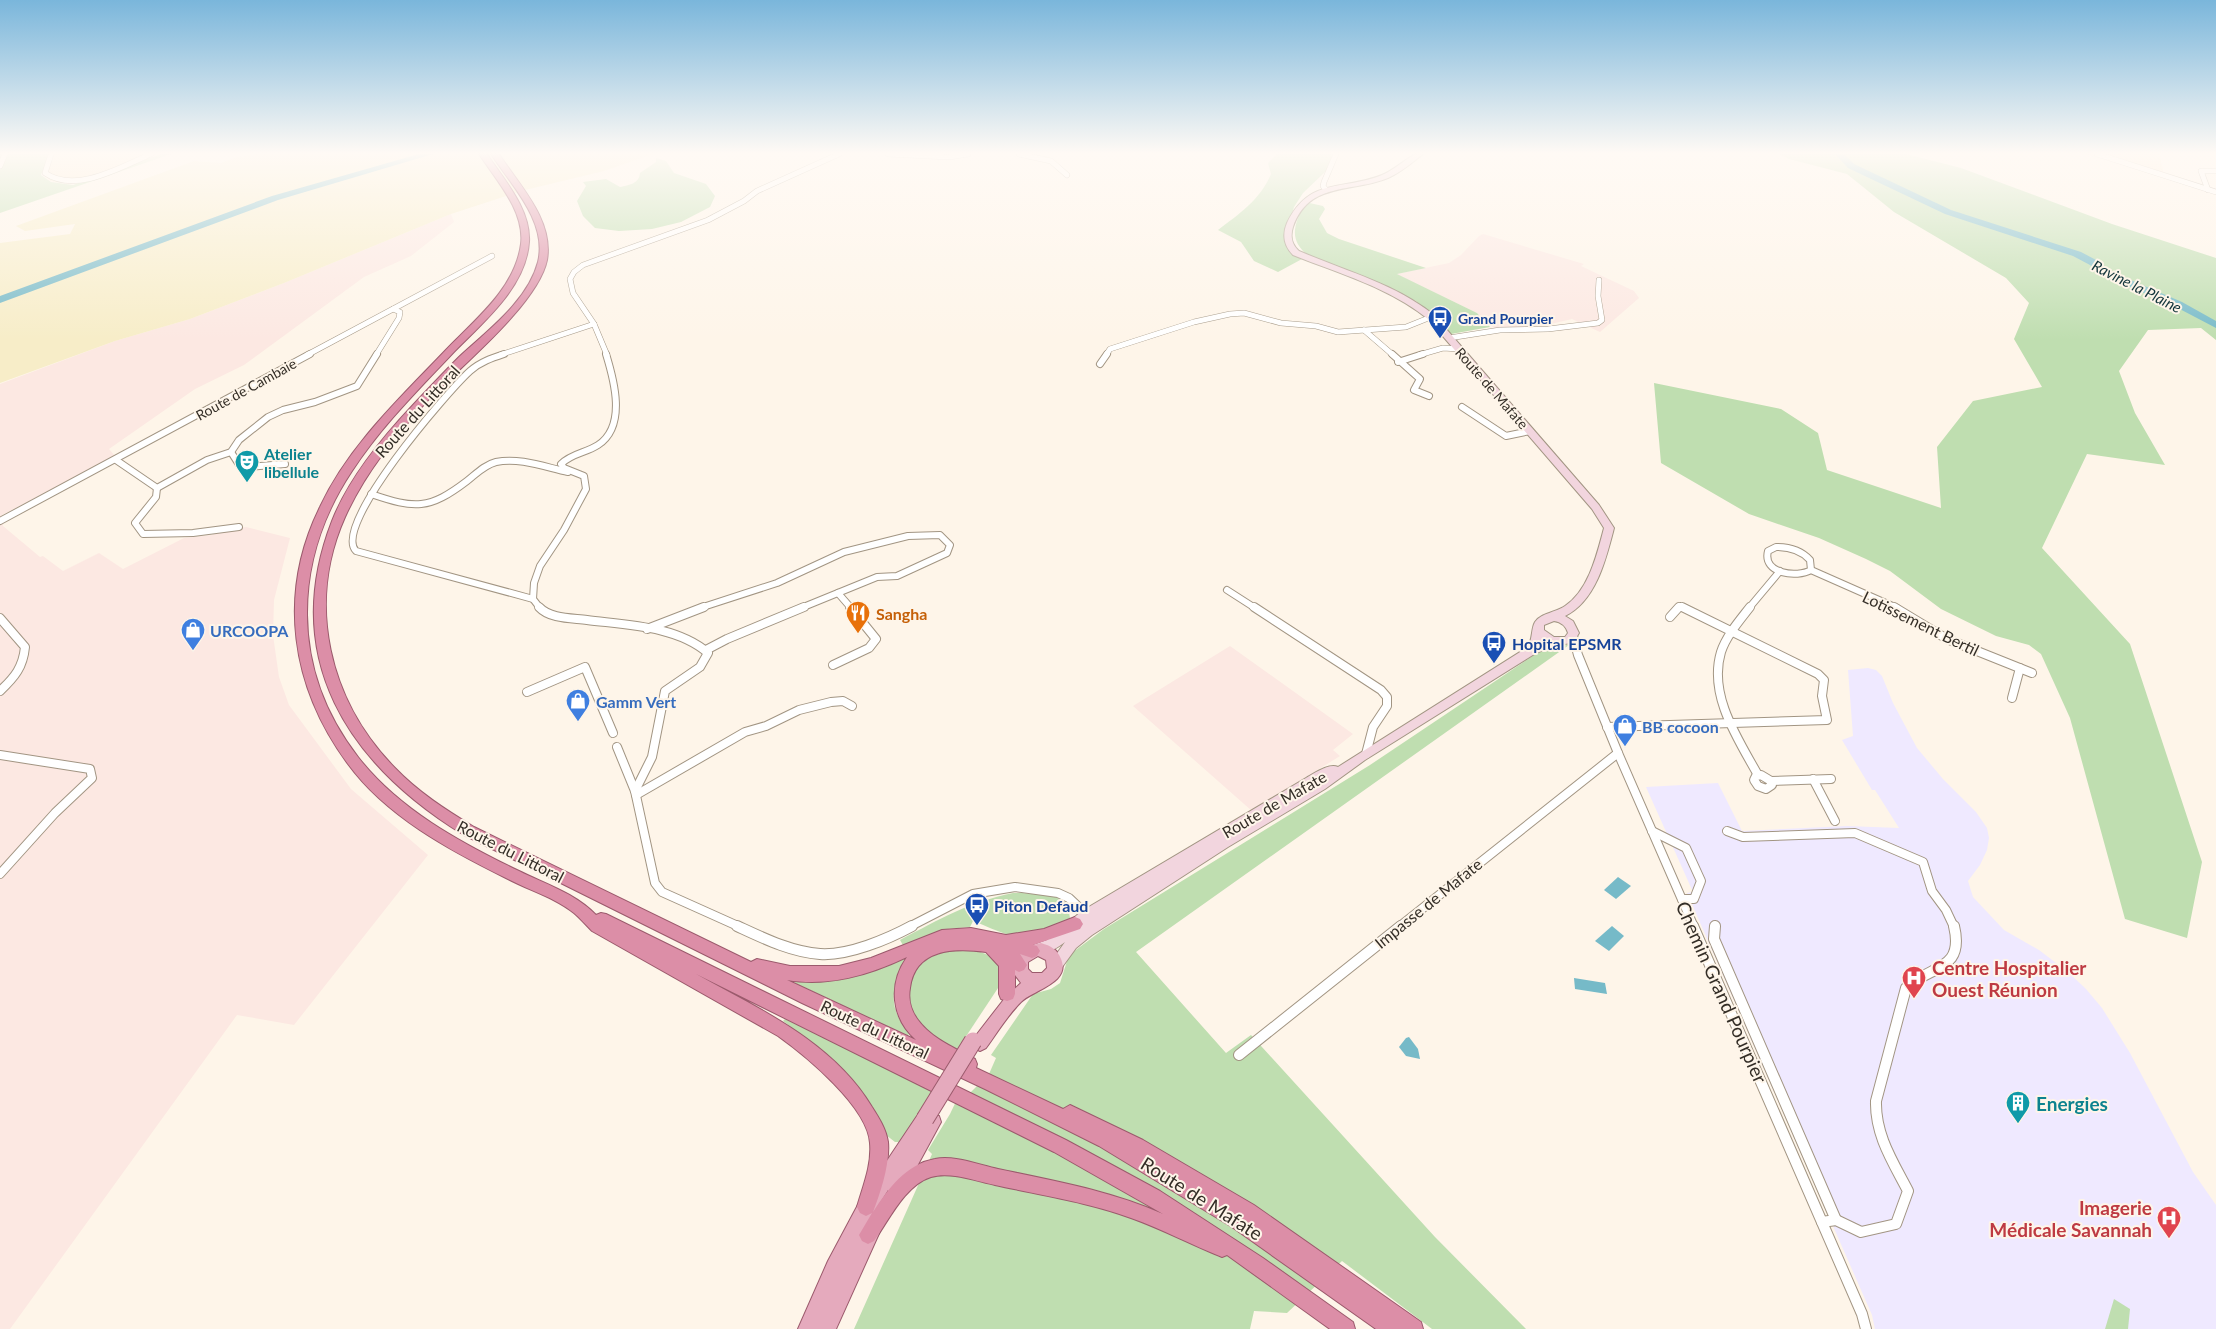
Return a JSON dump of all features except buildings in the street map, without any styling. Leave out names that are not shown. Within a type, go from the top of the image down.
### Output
[{"type":"highway","name":"Route du Littoral","points":[[523,216],[526,234],[524,252],[514,276],[488,311],[390,415],[358,454],[345,472],[322,514],[307,555],[300,599],[299,625],[303,655],[311,687],[330,726],[354,762],[398,806],[452,843],[579,908],[1060,1146],[1154,1196],[1257,1264]]},
{"type":"highway","name":"Route du Littoral","points":[[531,216],[540,228],[544,245],[540,268],[534,280],[524,296],[503,320],[426,396],[393,434],[360,480],[343,509],[326,553],[318,608],[323,651],[332,685],[345,713],[364,742],[388,770],[413,793],[463,828],[500,849],[720,953],[831,1010],[999,1086]]},
{"type":"highway","points":[[579,908],[597,926],[765,1019],[795,1038],[808,1048],[855,1094],[875,1127],[880,1155],[866,1207]]},
{"type":"highway","points":[[1083,923],[1032,940],[966,943],[934,947],[920,956],[910,967],[902,981],[900,998],[904,1009],[919,1033],[945,1052],[1138,1146],[1248,1211],[1414,1329]]},
{"type":"highway","points":[[720,953],[770,970],[820,976],[864,969],[911,948],[949,935],[966,934],[989,942],[1035,950]]},
{"type":"highway","points":[[989,942],[1006,950],[1016,958],[1020,968]]},
{"type":"highway","points":[[989,942],[1007,965],[1007,994]]},
{"type":"highway","name":"Route de Mafate","points":[[999,1086],[1140,1160],[1223,1210],[1298,1259],[1392,1329]]},
{"type":"highway","points":[[868,1235],[905,1184],[922,1172],[933,1168],[964,1170],[1102,1200],[1132,1209],[1257,1264]]},
{"type":"highway","name":"Route de Mafate","points":[[1257,1264],[1346,1329]]},
{"type":"main road","name":"Route de Mafate","points":[[1294,216],[1287,231],[1291,249],[1300,255],[1416,303],[1431,317],[1596,507],[1610,528],[1592,580],[1573,606],[1541,621],[1539,630]]},
{"type":"main road","points":[[1565,636],[1573,606]]},
{"type":"main road","points":[[1553,617],[1562,619],[1565,636]]},
{"type":"main road","points":[[1539,630],[1545,637],[1565,636]]},
{"type":"main road","points":[[1532,650],[1538,640],[1539,630]]},
{"type":"main road","name":"Route de Mafate","points":[[1035,950],[1052,944],[1083,923],[1321,786],[1363,756],[1532,650],[1565,636]]},
{"type":"main road","name":"Route de Mafate","points":[[1055,966],[1083,923]]},
{"type":"main road","points":[[826,1329],[868,1235],[915,1144],[977,1042],[1007,994],[1020,968],[1021,959],[1035,950],[1051,954],[1055,966],[1054,972],[1043,980],[1029,985],[1018,994],[977,1042]]},
{"type":"main road","points":[[1020,968],[1029,980],[1043,980]]},
{"type":"main road","points":[[807,1329],[834,1268],[866,1207],[915,1144]]},
{"type":"main road","points":[[915,1144],[933,1168]]},
{"type":"street","points":[[584,476],[564,468],[561,464],[566,458],[601,443],[614,422],[617,412],[610,366],[594,324],[574,295],[570,277],[577,268],[716,216]]},
{"type":"street","name":"Route de Cambaie","points":[[0,521],[492,256]]},
{"type":"street","points":[[1449,338],[1500,330],[1548,329],[1598,323],[1602,320],[1598,296],[1599,280]]},
{"type":"street","points":[[157,488],[194,466],[232,452],[239,440],[268,417],[283,410],[315,402],[356,386],[399,318],[400,312],[393,309]]},
{"type":"street","points":[[1100,364],[1110,350],[1194,322],[1230,314],[1244,313],[1281,323],[1316,326],[1337,332],[1406,327],[1431,317]]},
{"type":"street","points":[[594,324],[487,360],[471,370],[406,443],[371,494],[359,517],[351,542],[352,547],[356,550],[533,599],[541,610],[554,616],[647,629],[684,637],[706,650],[708,653],[705,664],[696,672],[669,686],[665,692],[652,757],[636,793]]},
{"type":"street","points":[[1364,330],[1420,380],[1414,390],[1429,396]]},
{"type":"street","points":[[1398,362],[1443,348],[1459,349]]},
{"type":"street","points":[[1462,407],[1506,436],[1530,432]]},
{"type":"street","points":[[232,452],[238,462],[247,467],[285,464]]},
{"type":"street","points":[[116,460],[157,488]]},
{"type":"street","points":[[371,494],[405,506],[427,505],[447,496],[486,466],[504,461],[518,462],[584,476]]},
{"type":"street","points":[[533,599],[534,583],[540,566],[564,530],[586,488],[584,476]]},
{"type":"street","points":[[157,488],[156,497],[135,523],[143,534],[193,533],[239,527]]},
{"type":"street","points":[[647,629],[683,614],[777,583],[844,552],[908,536],[925,534],[940,535],[950,545],[947,553],[897,576],[876,577],[727,639],[706,650]]},
{"type":"street","points":[[1776,547],[1789,548],[1802,553],[1810,560],[1811,570],[1802,574],[1780,571],[1767,559],[1768,551],[1776,547]]},
{"type":"street","name":"Lotissement Bertil","points":[[1811,570],[1896,608],[1947,639],[2032,673]]},
{"type":"street","points":[[1780,571],[1721,650],[1717,669],[1720,692],[1730,722],[1758,775],[1767,777],[1771,781],[1831,779]]},
{"type":"street","points":[[1227,590],[1381,690],[1388,697],[1386,708],[1374,724],[1368,737],[1363,756]]},
{"type":"street","points":[[833,665],[869,648],[876,640],[838,593]]},
{"type":"street","points":[[1607,727],[1828,720],[1822,696],[1824,680],[1818,674],[1680,606],[1670,617]]},
{"type":"street","points":[[0,618],[25,647],[24,663],[20,670],[0,691]]},
{"type":"street","name":"Chemin Grand Pourpier","points":[[1565,636],[1578,655],[1618,753],[1862,1314],[1866,1329]]},
{"type":"street","points":[[527,692],[585,667],[613,733]]},
{"type":"street","points":[[2012,698],[2020,668]]},
{"type":"street","points":[[636,793],[745,732],[766,726],[799,710],[843,701],[852,706]]},
{"type":"street","points":[[617,747],[636,793],[651,871],[655,883],[662,892],[756,935],[790,948],[820,954],[846,951],[895,935],[973,894],[1015,887],[1039,889],[1058,893],[1069,898],[1083,923]]},
{"type":"street","name":"Impasse de Mafate","points":[[1239,1055],[1618,753]]},
{"type":"street","points":[[0,755],[90,769],[92,778],[55,813],[0,874]]},
{"type":"street","points":[[1813,780],[1835,821]]},
{"type":"street","points":[[1652,831],[1686,848],[1701,880],[1694,898],[1682,899]]},
{"type":"street","points":[[1727,831],[1743,836],[1855,833],[1923,862],[1932,891],[1949,914],[1957,937],[1956,950],[1948,963],[1939,970],[1913,982],[1906,988],[1876,1101],[1875,1108],[1878,1124],[1886,1148],[1908,1191],[1896,1224],[1861,1232],[1836,1220],[1822,1222]]},
{"type":"street","points":[[1715,926],[1714,939],[1836,1220]]},
{"type":"street","points":[[1784,1136],[1798,1134]]},
{"type":"shaded area","points":[[446,216],[452,216],[454,222],[411,256],[364,277],[244,365],[195,389],[109,449],[115,456],[2,515],[3,526],[40,557],[43,556],[63,571],[99,553],[123,569],[184,538],[212,535],[217,532],[246,527],[290,538],[274,600],[273,635],[279,677],[289,705],[351,789],[428,855],[294,1025],[237,1015],[10,1329],[0,1329],[0,384],[115,341],[190,319],[284,283]]},
{"type":"shaded area","points":[[1483,234],[1584,264],[1581,266],[1634,291],[1639,298],[1600,332],[1572,319],[1542,326],[1494,328],[1477,313],[1396,274],[1449,263],[1461,255]]},
{"type":"shaded area","points":[[1230,646],[1353,734],[1333,750],[1340,756],[1252,811],[1133,706]]},
{"type":"shaded area","name":"Centre Hospitalier Ouest Réunion","points":[[1868,668],[1876,670],[1882,676],[1893,703],[1917,748],[1943,779],[1976,812],[1987,828],[1989,838],[1987,850],[1980,865],[1968,881],[1973,897],[2004,930],[2039,950],[2068,972],[2102,1008],[2130,1053],[2193,1172],[2216,1205],[2216,1329],[1875,1329],[1872,1315],[1687,893],[1693,892],[1646,787],[1718,783],[1742,831],[1847,826],[1899,828],[1875,790],[1872,790],[1842,740],[1853,736],[1848,670]]},
{"type":"green space","points":[[583,216],[693,216],[681,222],[652,229],[619,231],[595,228]]},
{"type":"green space","points":[[1236,216],[1292,216],[1289,226],[1293,250],[1302,259],[1278,272],[1254,261],[1241,242],[1218,230]]},
{"type":"green space","points":[[1299,216],[1321,216],[1319,219],[1327,233],[1339,239],[1426,268],[1397,274],[1477,313],[1490,327],[1451,334],[1416,301],[1311,258],[1298,245],[1296,239],[1295,232]]},
{"type":"green space","points":[[1901,216],[2090,216],[2216,258],[2216,340],[2201,328],[2148,330],[2119,371],[2135,413],[2165,465],[2087,454],[2042,548],[2130,644],[2202,862],[2187,938],[2125,919],[2070,718],[2041,654],[2029,645],[1996,636],[1941,609],[1890,571],[1819,538],[1749,514],[1661,463],[1654,383],[1781,409],[1818,433],[1827,470],[1941,508],[1937,447],[1973,401],[2042,387],[2014,339],[2029,303],[2006,278]]},
{"type":"green space","points":[[1557,645],[1569,645],[1136,952],[1226,1053],[1251,1035],[1435,1237],[1526,1329],[1432,1329],[1342,1261],[1287,1313],[1254,1311],[1250,1329],[854,1329],[932,1154],[928,1150],[950,1114],[961,1091],[969,1094],[989,1074],[996,1058],[991,1055],[1033,994],[1051,989],[1060,983],[1069,955],[1104,929],[1370,765],[1543,649]]},
{"type":"green space","points":[[1013,893],[1040,894],[1060,899],[1067,905],[1070,918],[1060,926],[1052,929],[1024,935],[1005,934],[973,921],[970,927],[947,929],[904,947],[900,940],[968,906]]},
{"type":"green space","points":[[918,949],[903,970],[895,990],[896,1010],[900,1021],[909,1033],[908,1036],[793,982],[795,979]]},
{"type":"green space","points":[[973,949],[988,955],[1000,963],[1002,982],[955,1053],[920,1028],[907,996],[913,972],[928,958],[944,951]]},
{"type":"green space","points":[[785,1019],[933,1090],[901,1142],[895,1142],[886,1135],[839,1068],[808,1040],[783,1021]]},
{"type":"green space","points":[[2114,1299],[2130,1309],[2128,1329],[2105,1329]]},
{"type":"sand","points":[[43,216],[446,216],[284,283],[190,319],[115,341],[0,383],[0,243],[70,234],[75,224],[25,231],[16,226]]},
{"type":"water","points":[[1618,877],[1631,886],[1616,899],[1604,890]]},
{"type":"water","points":[[1612,926],[1624,936],[1609,951],[1595,941]]},
{"type":"water","points":[[1574,978],[1605,983],[1607,994],[1575,989]]},
{"type":"water","points":[[1409,1037],[1418,1049],[1420,1059],[1406,1056],[1399,1047]]},
{"type":"waterway","points":[[0,300],[226,216]]},
{"type":"waterway","name":"Ravine la Plaine","points":[[1960,216],[2077,254],[2094,263],[2108,274],[2178,304],[2216,325]]},
{"type":"place","name":"Grand Pourpier","points":[[1440,339]]},
{"type":"place","name":"Atelier libellule","points":[[247,483]]},
{"type":"place","name":"Sangha","points":[[858,634]]},
{"type":"place","name":"URCOOPA","points":[[193,651]]},
{"type":"place","name":"Hopital EPSMR","points":[[1494,664]]},
{"type":"place","name":"Gamm Vert","points":[[578,722]]},
{"type":"place","name":"BB cocoon","points":[[1625,747]]},
{"type":"place","name":"Piton Defaud","points":[[977,926]]},
{"type":"place","name":"Centre Hospitalier Ouest Réunion","points":[[1914,999]]},
{"type":"place","name":"Energies","points":[[2018,1124]]},
{"type":"place","name":"Imagerie Médicale Savannah","points":[[2169,1239]]}]
